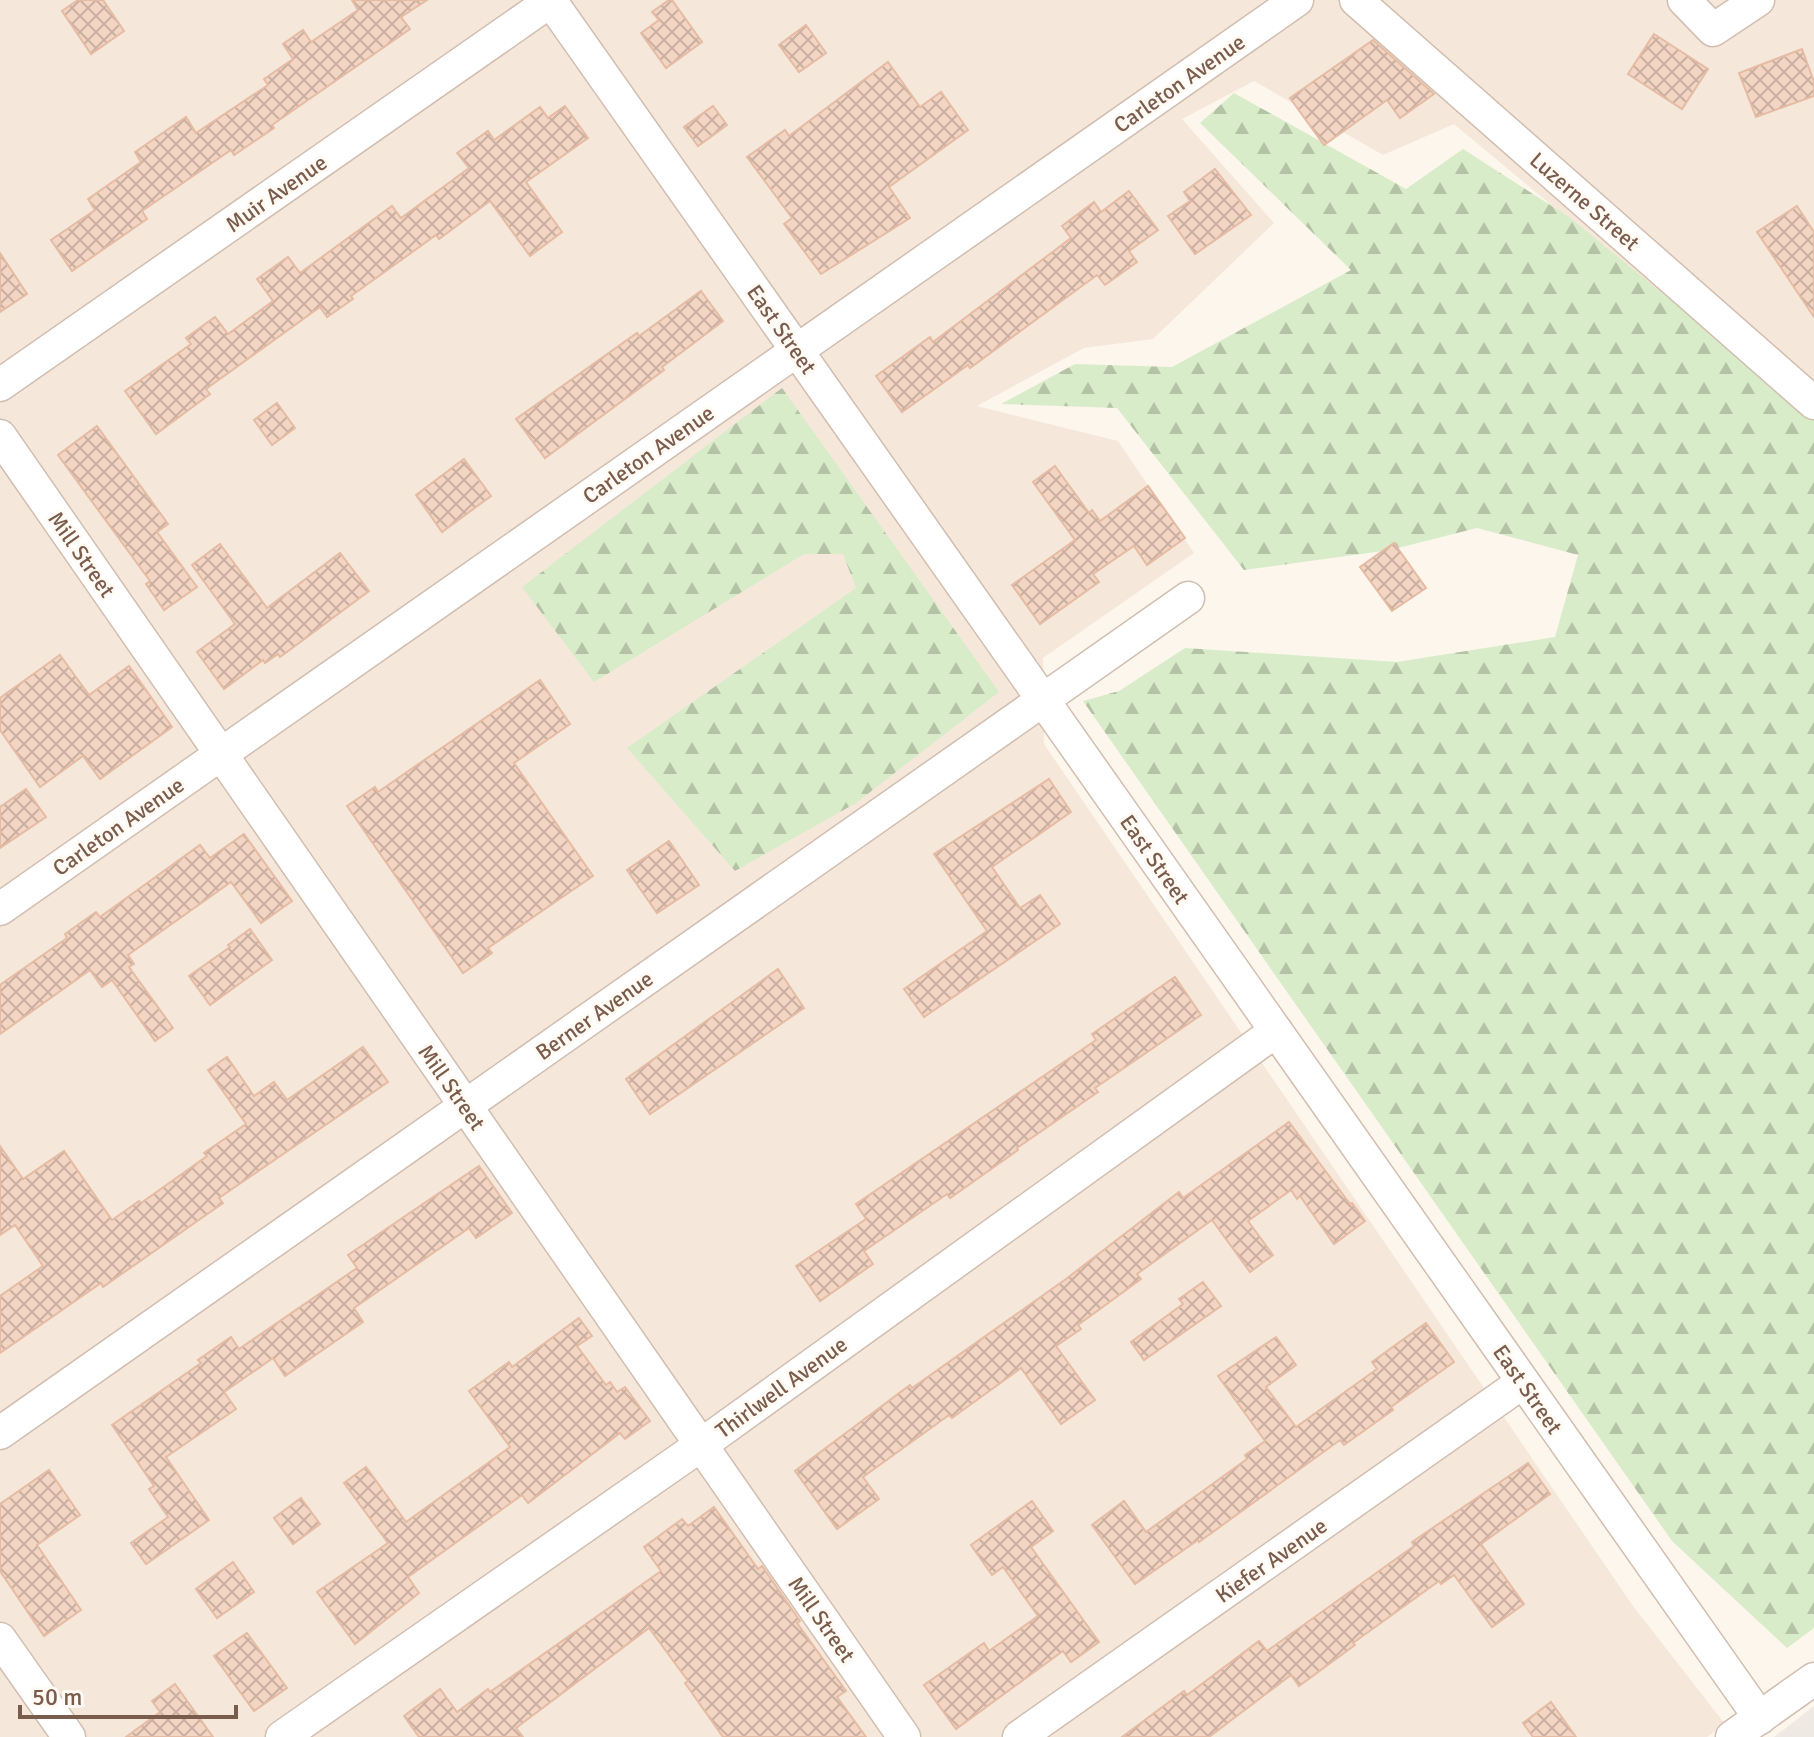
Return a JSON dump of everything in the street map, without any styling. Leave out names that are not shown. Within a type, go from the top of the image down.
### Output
[{"type":"street","name":"East Street","points":[[551,0],[1760,1718]]},
{"type":"street","name":"Muir Avenue","points":[[0,385],[551,0]]},
{"type":"street","name":"Carleton Avenue","points":[[0,909],[1297,0]]},
{"type":"street","name":"Luzerne Street","points":[[1356,0],[1814,403]]},
{"type":"street","points":[[1684,0],[1713,30],[1758,0]]},
{"type":"street","name":"Mill Street","points":[[0,436],[904,1737]]},
{"type":"street","name":"Berner Avenue","points":[[0,1433],[1188,598]]},
{"type":"street","name":"Thirlwell Avenue","points":[[282,1737],[701,1445],[1276,1031]]},
{"type":"street","name":"Kiefer Avenue","points":[[1019,1737],[1523,1382]]},
{"type":"street","points":[[0,1639],[69,1737]]},
{"type":"street","points":[[1732,1737],[1814,1679]]},
{"type":"shaded area","points":[[0,0],[1814,0],[1814,424],[1454,124],[1383,155],[1254,81],[1182,119],[1274,223],[1153,339],[1084,348],[977,406],[1118,441],[1194,553],[1043,658],[1044,744],[1633,1606],[1725,1724],[1707,1737],[0,1737]]},
{"type":"shaded area","points":[[1814,1706],[1814,1737],[1774,1737]]},
{"type":"green space","points":[[1234,93],[1406,189],[1463,149],[1569,217],[1814,417],[1814,1628],[1787,1648],[1672,1541],[1083,701],[1119,691],[1185,648],[1397,662],[1555,637],[1578,555],[1477,528],[1390,550],[1244,570],[1117,408],[1001,404],[1075,364],[1172,367],[1351,270],[1200,123]]},
{"type":"green space","points":[[782,388],[999,692],[856,803],[735,871],[627,748],[856,588],[843,554],[804,554],[594,682],[522,587]]},
{"type":"building","points":[[78,0],[103,0],[124,31],[91,54],[62,11]]},
{"type":"building","points":[[352,0],[427,0],[401,17],[410,29],[272,125],[274,128],[234,155],[231,150],[142,211],[147,219],[72,271],[51,240],[95,210],[88,199],[141,162],[135,152],[186,117],[196,133],[268,85],[264,79],[293,59],[283,44],[303,30],[311,42],[358,10]]},
{"type":"building","points":[[669,0],[702,42],[666,68],[641,33],[659,20],[652,12]]},
{"type":"building","points":[[806,25],[826,53],[799,72],[779,45]]},
{"type":"building","points":[[1654,34],[1708,69],[1682,109],[1628,74]]},
{"type":"building","points":[[1373,40],[1434,94],[1400,118],[1387,100],[1324,145],[1290,98]]},
{"type":"building","points":[[1802,49],[1814,82],[1814,96],[1756,117],[1739,73]]},
{"type":"building","points":[[888,62],[920,107],[941,92],[968,130],[889,187],[910,218],[821,274],[784,224],[792,218],[747,157],[785,130],[789,136]]},
{"type":"building","points":[[565,106],[588,138],[526,182],[562,232],[530,256],[490,201],[439,239],[436,235],[327,317],[320,307],[206,389],[210,394],[156,434],[125,391],[191,344],[186,338],[215,317],[228,334],[273,301],[257,279],[288,257],[300,273],[392,206],[401,218],[469,168],[457,153],[488,131],[494,140],[540,107],[548,118]]},
{"type":"building","points":[[713,106],[727,125],[698,146],[684,127]]},
{"type":"building","points":[[1215,169],[1251,215],[1195,254],[1168,216],[1190,201],[1184,192]]},
{"type":"building","points":[[1129,191],[1158,230],[1129,251],[1137,262],[1105,285],[1097,275],[970,368],[968,365],[902,412],[876,376],[930,337],[933,342],[1071,238],[1062,226],[1094,202],[1101,212]]},
{"type":"building","points":[[1797,206],[1814,232],[1814,317],[1757,232]]},
{"type":"building","points":[[0,253],[27,294],[0,312]]},
{"type":"building","points":[[701,291],[723,321],[662,367],[664,370],[545,458],[516,419]]},
{"type":"building","points":[[277,403],[295,428],[272,445],[254,420]]},
{"type":"building","points":[[97,426],[168,524],[157,532],[197,587],[164,610],[146,584],[150,581],[58,455]]},
{"type":"building","points":[[464,459],[491,496],[442,532],[416,495]]},
{"type":"building","points":[[1055,466],[1089,513],[1092,510],[1100,521],[1148,486],[1185,538],[1147,565],[1134,546],[1093,574],[1099,582],[1040,624],[1012,585],[1075,540],[1033,482]]},
{"type":"building","points":[[1394,543],[1426,588],[1392,611],[1360,567]]},
{"type":"building","points":[[220,544],[267,608],[340,553],[369,591],[280,657],[278,654],[265,663],[263,660],[224,689],[197,652],[235,624],[192,565]]},
{"type":"building","points":[[60,655],[89,695],[129,666],[172,727],[100,779],[83,756],[40,787],[0,730],[0,698]]},
{"type":"building","points":[[540,680],[570,724],[514,763],[593,876],[488,948],[492,953],[463,973],[347,806],[375,787],[378,792]]},
{"type":"building","points":[[1049,779],[1071,812],[992,867],[1020,908],[1040,895],[1060,924],[924,1017],[904,989],[987,931],[934,854]]},
{"type":"building","points":[[26,789],[46,817],[0,848],[0,807]]},
{"type":"building","points":[[244,834],[292,901],[261,923],[231,882],[128,955],[134,964],[129,967],[173,1028],[155,1041],[112,980],[102,987],[90,970],[0,1034],[0,985],[67,938],[65,934],[96,912],[100,917],[200,845],[210,858]]},
{"type":"building","points":[[669,841],[699,885],[657,913],[627,870]]},
{"type":"building","points":[[250,929],[272,960],[210,1005],[189,976]]},
{"type":"building","points":[[778,969],[804,1008],[650,1114],[626,1079]]},
{"type":"building","points":[[1175,977],[1201,1015],[1095,1088],[1098,1092],[950,1198],[947,1194],[864,1251],[873,1264],[820,1301],[796,1266],[866,1219],[856,1204],[1096,1040],[1092,1034]]},
{"type":"building","points":[[363,1047],[388,1082],[219,1198],[223,1203],[103,1287],[101,1283],[0,1353],[0,1296],[43,1266],[15,1225],[0,1235],[0,1146],[23,1179],[64,1151],[112,1220],[207,1156],[204,1153],[246,1124],[208,1070],[227,1057],[254,1096],[274,1082],[287,1100]]},
{"type":"building","points":[[1289,1122],[1365,1221],[1334,1244],[1300,1196],[1297,1199],[1291,1190],[1248,1221],[1273,1255],[1250,1272],[1212,1220],[1137,1274],[1141,1279],[1078,1325],[1081,1329],[1056,1346],[1095,1400],[1061,1424],[1021,1368],[863,1477],[879,1499],[837,1529],[795,1471],[910,1385],[912,1388],[1066,1279],[1179,1192],[1183,1198]]},
{"type":"building","points":[[479,1166],[512,1213],[476,1238],[469,1228],[354,1308],[363,1322],[285,1376],[273,1358],[224,1392],[236,1409],[166,1457],[209,1520],[146,1564],[131,1543],[168,1517],[149,1489],[154,1486],[112,1425],[201,1363],[198,1360],[231,1337],[239,1349],[357,1268],[348,1255]]},
{"type":"building","points":[[1203,1282],[1221,1306],[1144,1360],[1131,1342],[1183,1304],[1179,1299]]},
{"type":"building","points":[[579,1318],[592,1336],[577,1346],[606,1385],[610,1382],[617,1392],[625,1387],[650,1421],[625,1439],[620,1433],[528,1503],[522,1495],[408,1577],[419,1593],[355,1644],[317,1592],[388,1543],[344,1483],[366,1467],[406,1522],[510,1447],[469,1391],[509,1362],[512,1367]]},
{"type":"building","points":[[1426,1323],[1454,1362],[1344,1445],[1340,1440],[1199,1542],[1135,1584],[1092,1525],[1124,1501],[1146,1532],[1247,1459],[1245,1455],[1265,1441],[1218,1376],[1276,1337],[1296,1365],[1266,1387],[1296,1427],[1377,1369],[1372,1362]]},
{"type":"building","points":[[1528,1463],[1550,1494],[1481,1544],[1524,1604],[1492,1627],[1454,1575],[1441,1584],[1439,1581],[1299,1686],[1291,1675],[1209,1737],[1122,1737],[1184,1691],[1187,1695],[1259,1641],[1267,1651],[1414,1546],[1412,1542]]},
{"type":"building","points":[[49,1470],[80,1515],[37,1545],[81,1610],[44,1636],[0,1571],[0,1504]]},
{"type":"building","points":[[301,1498],[320,1524],[293,1544],[274,1518]]},
{"type":"building","points":[[1032,1501],[1053,1531],[1031,1547],[1099,1642],[1071,1662],[1063,1651],[956,1729],[924,1685],[984,1643],[989,1651],[1038,1616],[1003,1567],[992,1575],[971,1545]]},
{"type":"building","points":[[714,1507],[758,1569],[762,1566],[800,1621],[797,1623],[846,1691],[837,1697],[866,1737],[723,1737],[685,1683],[688,1681],[649,1628],[516,1728],[523,1737],[419,1737],[404,1716],[440,1689],[457,1712],[488,1689],[490,1692],[661,1571],[644,1547],[682,1519],[688,1526]]},
{"type":"building","points":[[233,1562],[254,1592],[217,1618],[196,1589]]},
{"type":"building","points":[[247,1633],[287,1688],[254,1711],[214,1656]]},
{"type":"building","points":[[175,1684],[213,1737],[126,1737],[160,1712],[152,1701]]},
{"type":"building","points":[[1551,1702],[1576,1737],[1533,1737],[1523,1723]]}]
